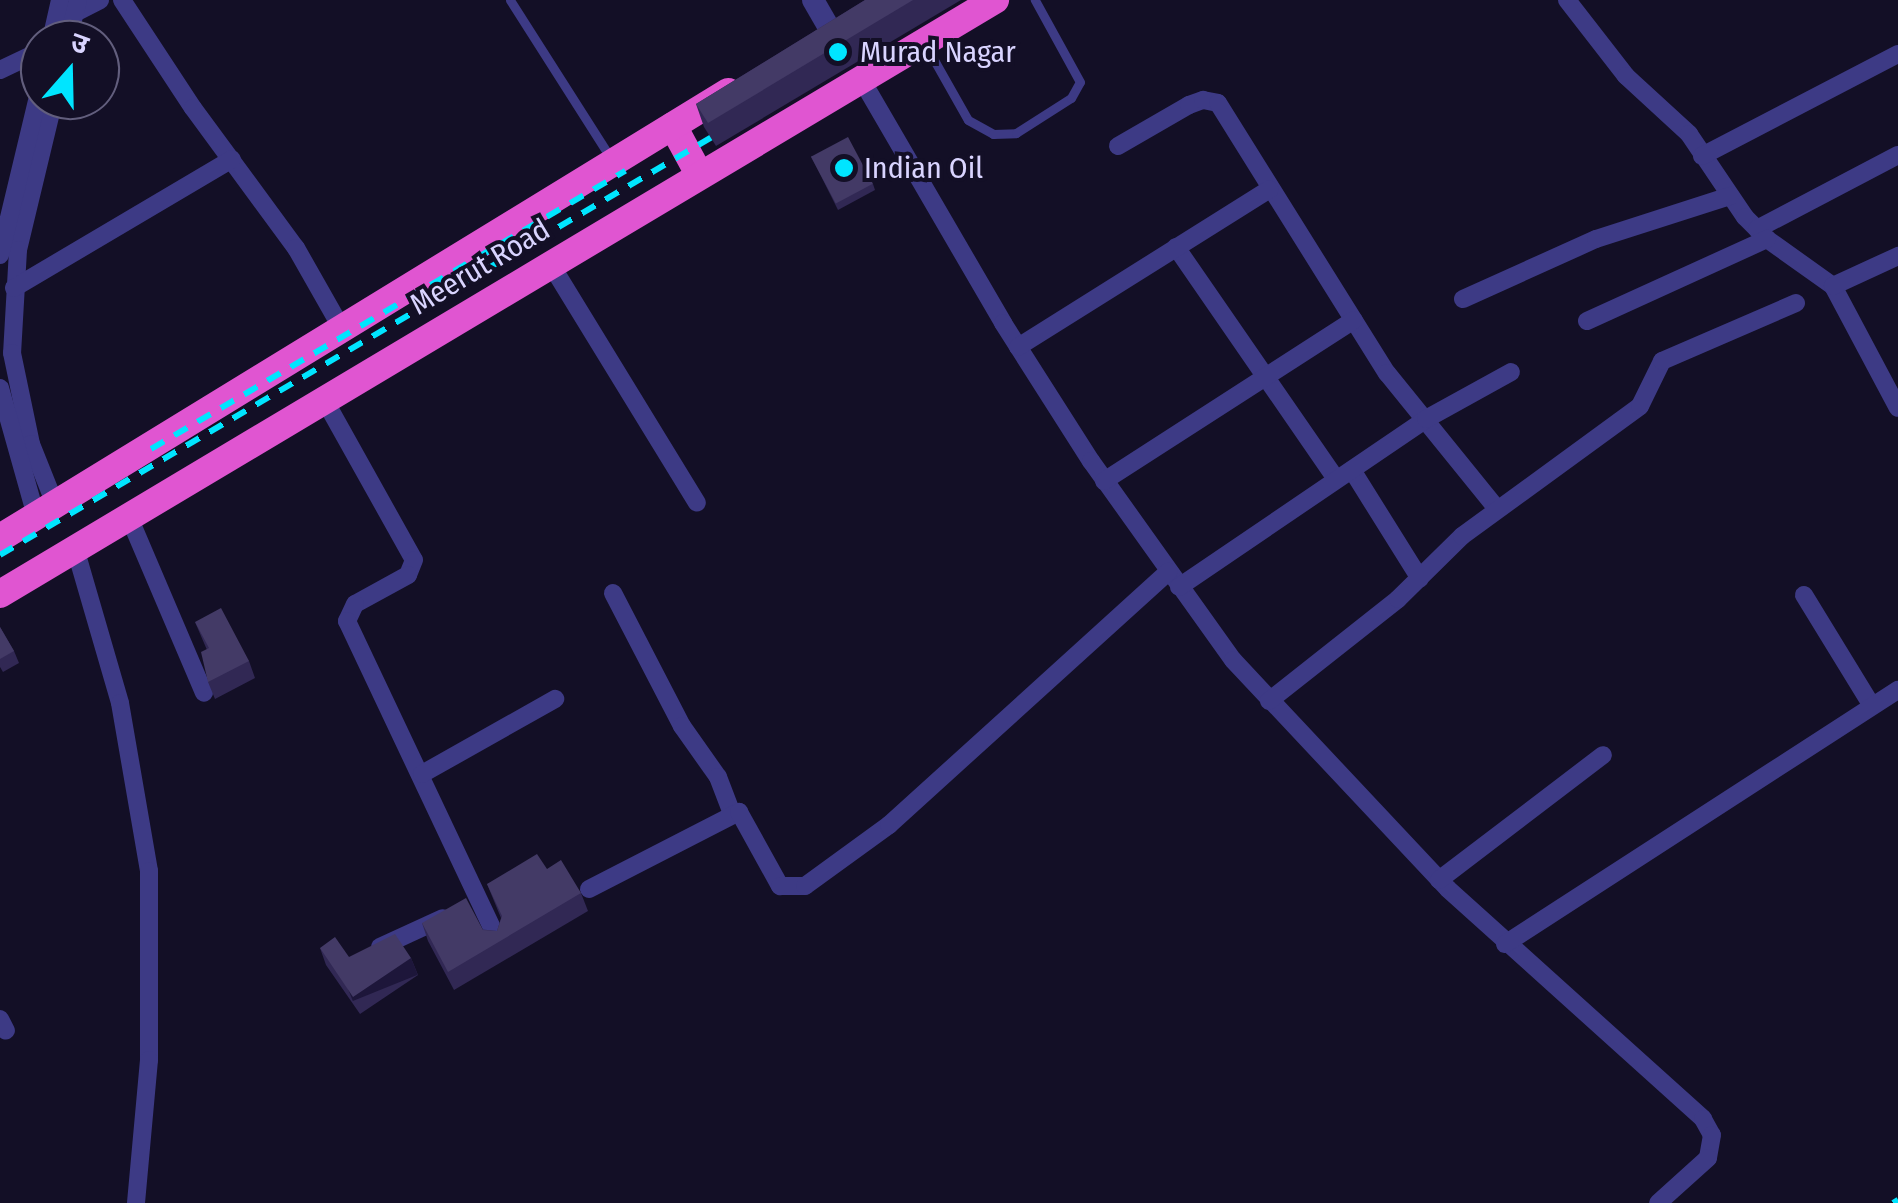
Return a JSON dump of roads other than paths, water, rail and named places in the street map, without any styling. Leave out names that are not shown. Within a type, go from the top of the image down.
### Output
[{"type":"highway","name":"Meerut Road","points":[[0,594],[995,0]]},
{"type":"highway","points":[[799,48],[862,10]]},
{"type":"highway","name":"Meerut Road","points":[[0,538],[752,77]]},
{"type":"highway","points":[[672,126],[699,174]]},
{"type":"street","points":[[71,4],[100,0]]},
{"type":"street","points":[[122,0],[296,248],[342,329]]},
{"type":"street","points":[[813,0],[830,29]]},
{"type":"street","points":[[1567,0],[1626,76],[1689,134],[1730,196],[1762,234],[1832,286],[1898,408]]},
{"type":"street","points":[[1702,156],[1898,54]]},
{"type":"street","points":[[860,78],[1018,347],[1104,481],[1179,587],[1269,701],[1505,944],[1658,1074],[1703,1119],[1712,1136],[1708,1158],[1658,1203]]},
{"type":"street","points":[[1118,146],[1189,105],[1212,100],[1225,110],[1270,189],[1354,320],[1424,422],[1497,509]]},
{"type":"street","points":[[0,255],[43,120]]},
{"type":"street","points":[[44,120],[18,250],[12,353],[18,398],[46,510]]},
{"type":"street","points":[[1587,321],[1762,234],[1898,155]]},
{"type":"street","points":[[14,288],[232,159]]},
{"type":"street","points":[[1018,347],[1270,189]]},
{"type":"street","points":[[1462,300],[1596,239],[1730,196]]},
{"type":"street","points":[[1176,247],[1262,376],[1344,475],[1420,579]]},
{"type":"street","points":[[1832,286],[1898,256]]},
{"type":"street","points":[[550,263],[697,503]]},
{"type":"street","points":[[1269,701],[1420,579],[1452,544],[1640,406],[1662,360],[1796,303]]},
{"type":"street","points":[[1104,481],[1354,320]]},
{"type":"street","points":[[1179,587],[1424,422],[1510,372]]},
{"type":"street","points":[[0,388],[46,510]]},
{"type":"street","points":[[324,399],[414,560],[408,575],[354,604],[346,616],[497,938]]},
{"type":"street","points":[[128,516],[204,693]]},
{"type":"street","points":[[76,548],[120,703],[149,872],[149,1060],[136,1203]]},
{"type":"street","points":[[613,593],[682,726],[718,777],[732,812],[743,816],[780,886],[788,890],[805,886],[889,824],[1168,572]]},
{"type":"street","points":[[1804,595],[1872,706]]},
{"type":"street","points":[[1505,944],[1898,690]]},
{"type":"street","points":[[422,774],[555,699]]},
{"type":"street","points":[[1439,880],[1603,755]]},
{"type":"street","points":[[589,889],[666,853],[732,812]]},
{"type":"street","points":[[363,953],[416,933],[478,898]]},
{"type":"lane","points":[[510,0],[614,162]]},
{"type":"lane","points":[[923,41],[968,120],[992,134],[1016,133],[1070,98],[1080,82],[1035,0]]},
{"type":"railway","points":[[0,555],[734,124]]},
{"type":"railway","points":[[151,449],[625,171]]},
{"type":"railway","points":[[1893,1203],[1898,1200]]},
{"type":"place","name":"Murad Nagar","points":[[838,52]]},
{"type":"place","name":"Indian Oil","points":[[844,168]]}]
